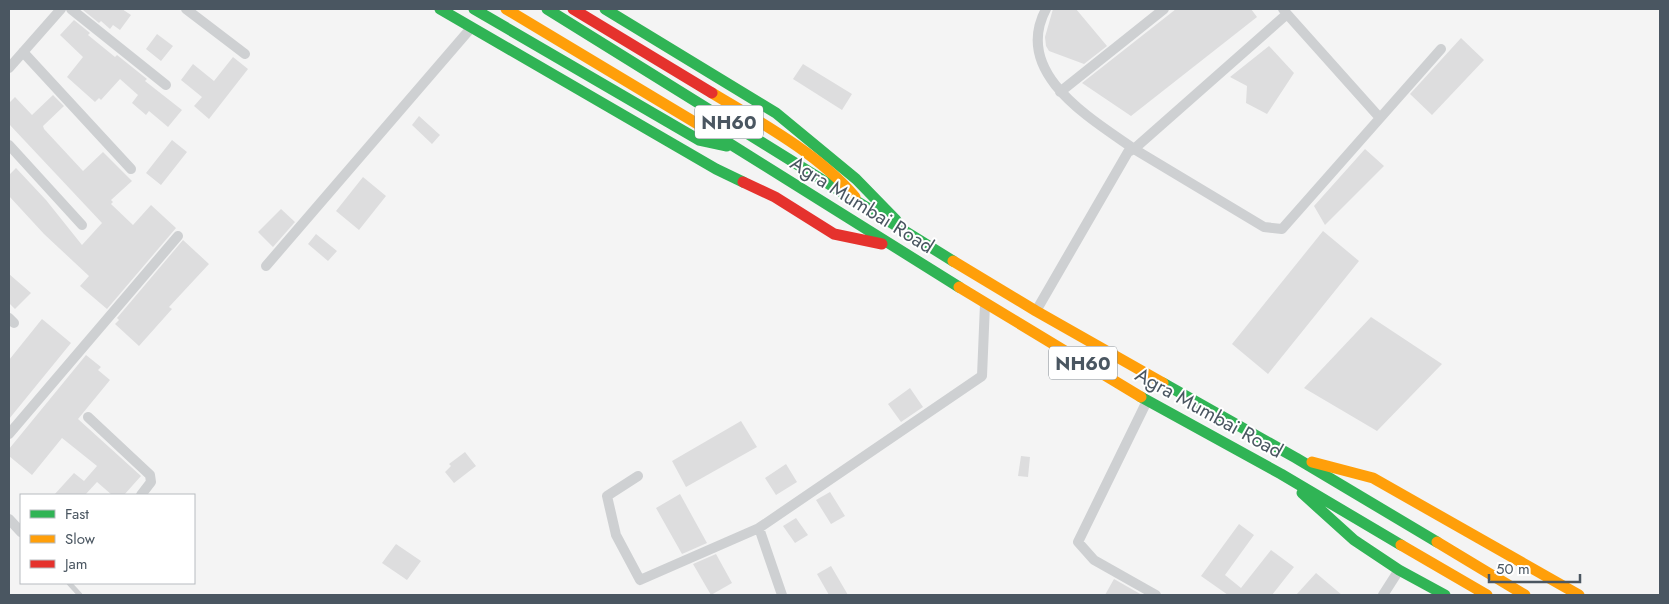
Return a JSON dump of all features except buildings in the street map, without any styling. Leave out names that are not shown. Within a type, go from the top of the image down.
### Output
[{"type":"main road","points":[[440,9],[716,169],[775,197],[834,234],[890,245]]},
{"type":"main road","points":[[474,9],[699,140],[737,148]]},
{"type":"main road","name":"NH60","points":[[506,9],[737,148]]},
{"type":"main road","name":"NH60","points":[[548,9],[909,234]]},
{"type":"main road","points":[[573,9],[758,121],[838,177],[862,206]]},
{"type":"main road","points":[[605,9],[776,113],[856,179],[909,234]]},
{"type":"main road","name":"Agra Mumbai Road","points":[[737,148],[985,304],[1147,401],[1281,474],[1486,595]]},
{"type":"main road","name":"Agra Mumbai Road","points":[[909,234],[1036,310],[1296,458],[1526,595]]},
{"type":"main road","points":[[1296,458],[1373,478],[1579,595]]},
{"type":"main road","points":[[1281,474],[1354,540],[1398,570],[1445,595]]},
{"type":"street","points":[[9,68],[61,9]]},
{"type":"street","points":[[70,9],[166,85]]},
{"type":"street","points":[[186,9],[245,54]]},
{"type":"street","points":[[1046,9],[1041,19],[1038,43],[1042,65],[1060,92],[1083,112],[1134,149],[1264,227],[1282,229],[1441,49]]},
{"type":"street","points":[[1060,92],[1164,9]]},
{"type":"street","points":[[1036,310],[1128,152],[1134,149],[1285,12],[1380,118]]},
{"type":"street","points":[[266,266],[471,28]]},
{"type":"street","points":[[23,52],[131,169]]},
{"type":"street","points":[[9,145],[82,225]]},
{"type":"street","points":[[9,434],[178,236]]},
{"type":"street","points":[[638,476],[608,496],[616,535],[640,580],[759,528],[982,376],[985,304]]},
{"type":"street","points":[[1147,401],[1078,542],[1094,560],[1156,595]]},
{"type":"street","points":[[88,417],[150,476],[151,482],[142,494]]},
{"type":"street","points":[[9,520],[20,531]]},
{"type":"street","points":[[759,528],[782,595]]},
{"type":"street","points":[[1383,595],[1398,570]]},
{"type":"lane","points":[[70,584],[80,595]]},
{"type":"traffic: fast","points":[[440,9],[716,169],[743,182]]},
{"type":"traffic: fast","points":[[474,9],[699,140],[727,146]]},
{"type":"traffic: fast","points":[[547,9],[953,261]]},
{"type":"traffic: fast","points":[[605,9],[776,113],[856,179],[896,220]]},
{"type":"traffic: fast","points":[[711,132],[959,287]]},
{"type":"traffic: fast","points":[[1163,383],[1296,458],[1437,542]]},
{"type":"traffic: fast","points":[[1141,397],[1281,474],[1401,545]]},
{"type":"traffic: fast","points":[[1302,493],[1354,540],[1399,570],[1445,595]]},
{"type":"traffic: slow","points":[[506,9],[711,132]]},
{"type":"traffic: slow","points":[[712,93],[769,127],[807,153],[840,181],[855,197]]},
{"type":"traffic: slow","points":[[953,261],[1036,311],[1163,383]]},
{"type":"traffic: slow","points":[[959,287],[1141,397]]},
{"type":"traffic: slow","points":[[1312,462],[1373,478],[1579,595]]},
{"type":"traffic: slow","points":[[1437,542],[1525,595]]},
{"type":"traffic: slow","points":[[1401,545],[1487,595]]},
{"type":"traffic: jam","points":[[573,9],[712,93]]},
{"type":"traffic: jam","points":[[743,182],[775,197],[834,234],[882,244]]}]
